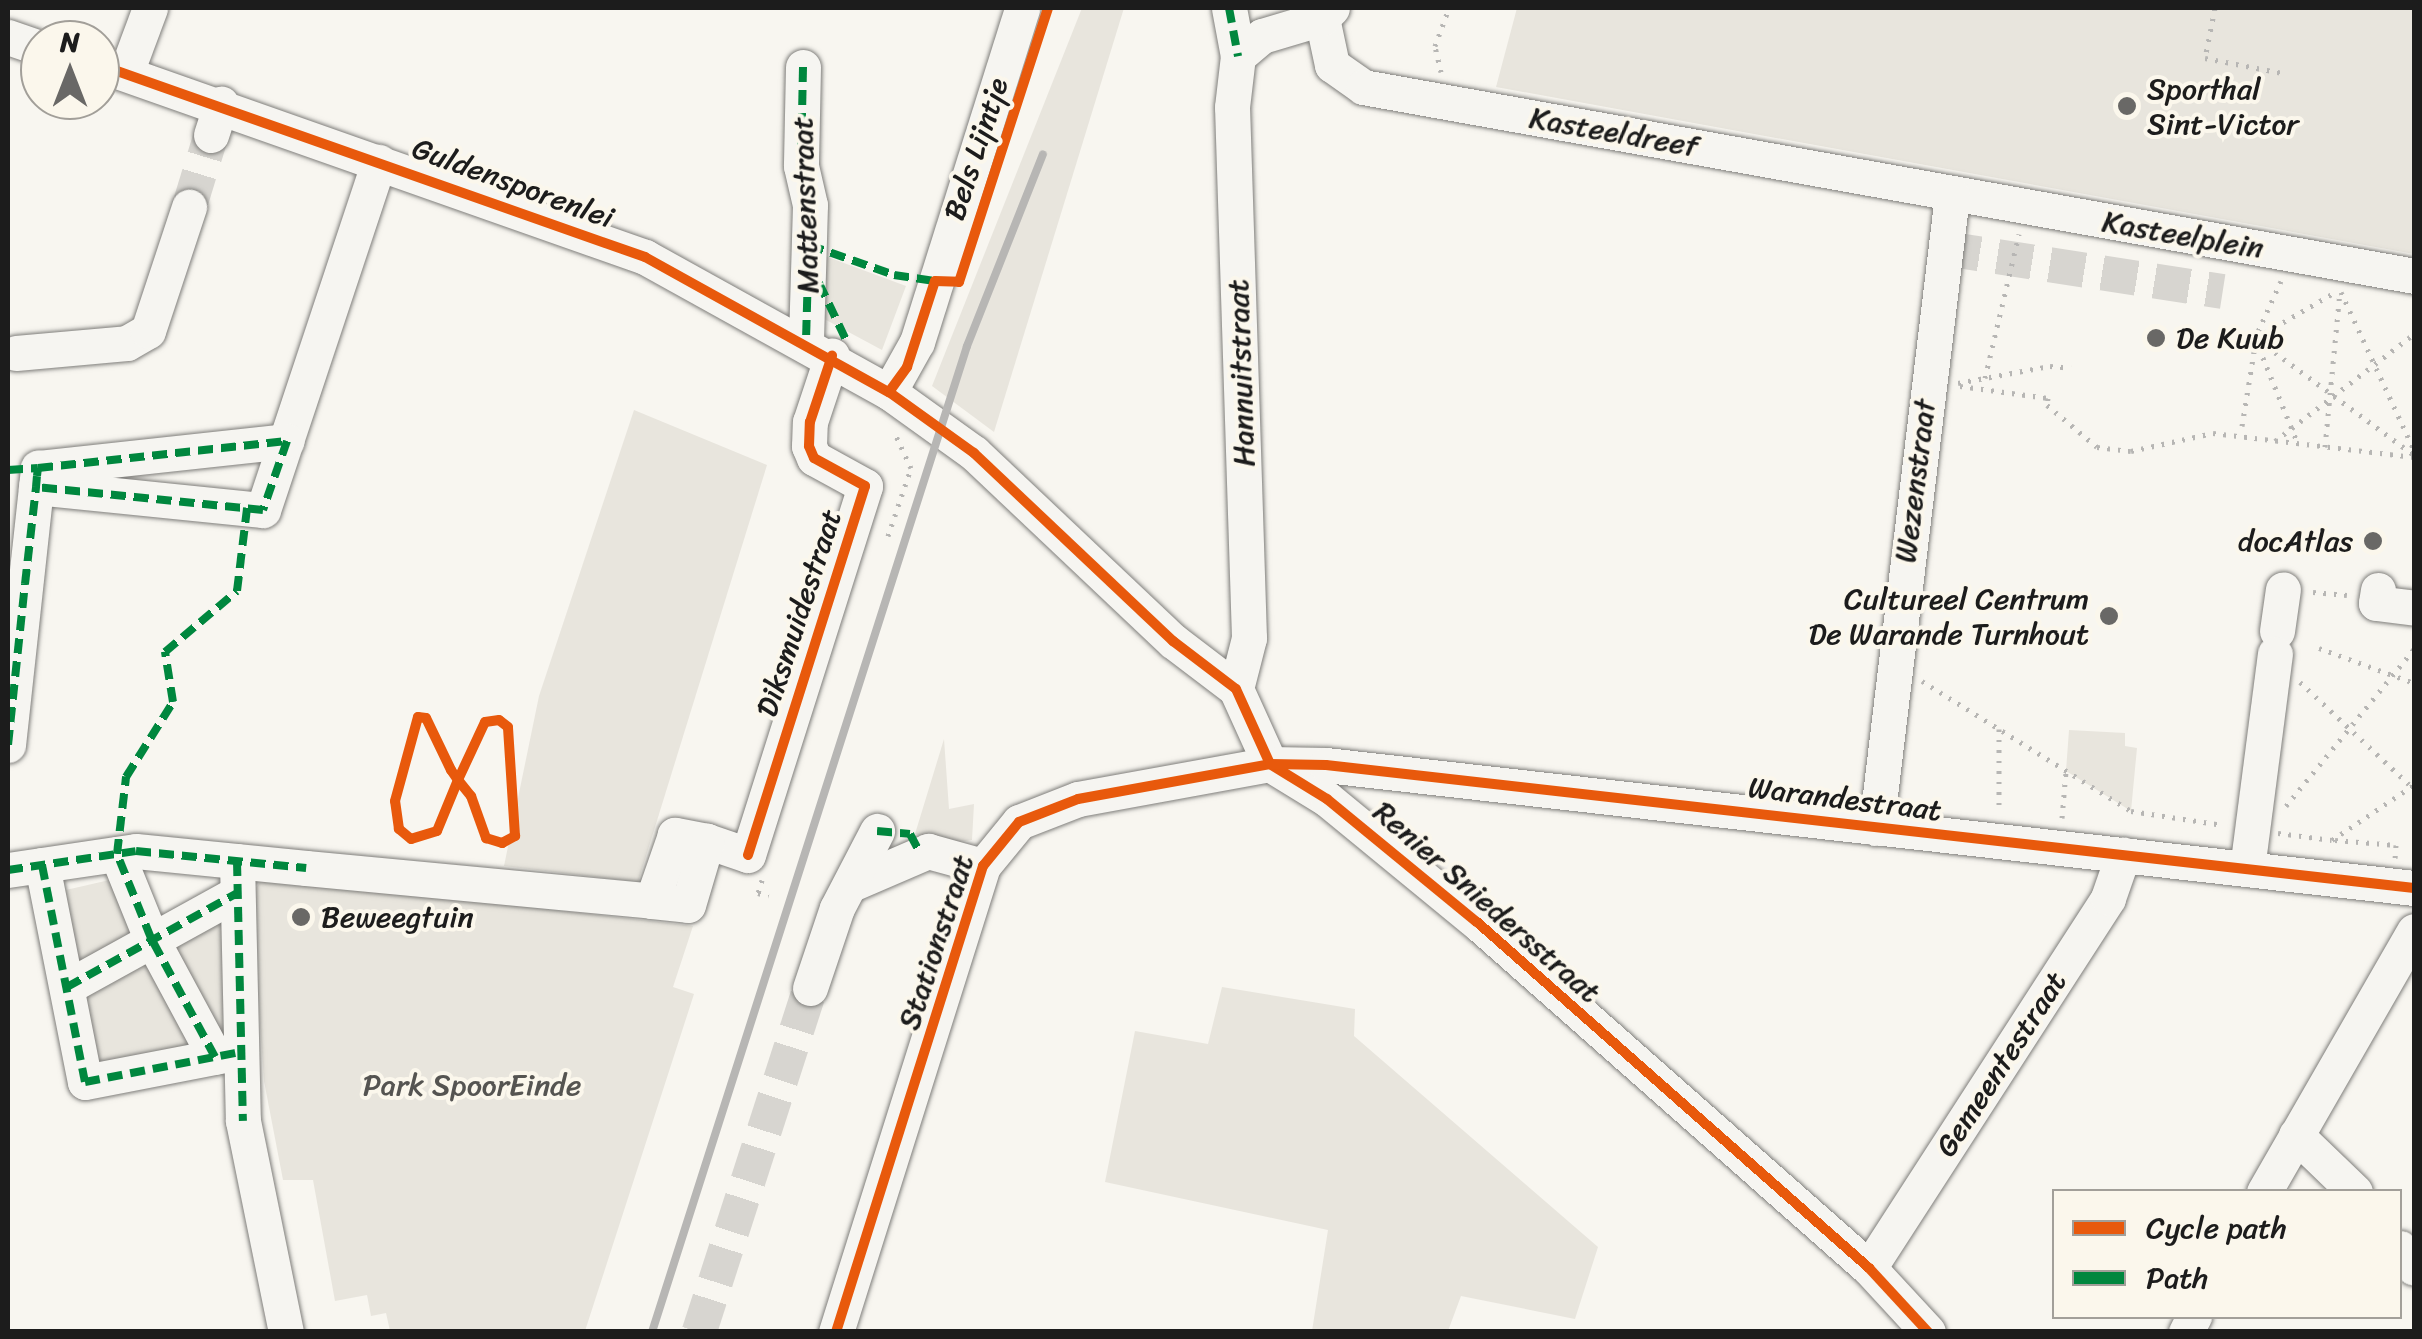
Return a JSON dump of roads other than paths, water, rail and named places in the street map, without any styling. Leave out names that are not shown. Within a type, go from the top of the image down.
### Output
[{"type":"street","points":[[120,58],[150,8]]},
{"type":"street","points":[[1022,8],[897,398],[974,453],[1173,641],[1236,689],[1270,764]]},
{"type":"street","name":"Hannuitstraat","points":[[1230,8],[1238,56],[1232,107],[1249,638],[1236,689]]},
{"type":"street","points":[[1238,56],[1262,36],[1327,13]]},
{"type":"street","name":"Kasteeldreef","points":[[1327,13],[1332,65],[1363,86],[1952,195]]},
{"type":"street","name":"Mattenstraat","points":[[803,66],[801,166],[810,205],[819,350]]},
{"type":"street","name":"Guldensporenlei","points":[[120,71],[216,119],[379,162],[645,258],[819,350],[897,398]]},
{"type":"street","points":[[27,475],[263,510],[379,162]]},
{"type":"street","name":"Kasteelplein","points":[[1952,195],[2293,253],[2342,276],[2414,276]]},
{"type":"street","name":"Wezenstraat","points":[[1876,828],[1952,195]]},
{"type":"street","points":[[16,353],[127,343],[148,331],[189,207]]},
{"type":"street","name":"Diksmuidestraat","points":[[25,867],[117,854],[237,877],[306,868],[688,905],[707,842],[748,855],[865,486],[814,458],[809,446],[819,350]]},
{"type":"street","points":[[27,475],[287,441]]},
{"type":"street","points":[[8,744],[17,561],[27,475]]},
{"type":"street","points":[[2248,869],[2290,589]]},
{"type":"street","points":[[2368,594],[2376,603],[2414,608]]},
{"type":"street","name":"Warandestraat","points":[[1270,764],[1356,768],[2248,869],[2405,877]]},
{"type":"street","name":"Stationstraat","points":[[836,1332],[983,866],[1001,838],[1048,808],[1270,764]]},
{"type":"street","name":"Renier Sniedersstraat","points":[[1270,764],[1327,799],[1477,922],[1869,1268],[1928,1332]]},
{"type":"street","points":[[810,988],[837,908],[854,883],[876,831]]},
{"type":"street","points":[[854,883],[928,851],[983,866]]},
{"type":"street","points":[[117,854],[151,938],[228,1054]]},
{"type":"street","name":"Gemeentestraat","points":[[1869,1268],[2108,898],[2123,855]]},
{"type":"street","points":[[25,867],[66,987],[85,1082],[228,1054]]},
{"type":"street","points":[[66,987],[151,938],[237,877]]},
{"type":"street","points":[[237,877],[228,1054],[281,1330]]},
{"type":"street","points":[[2266,1189],[2414,932]]},
{"type":"street","points":[[2296,1135],[2353,1189]]},
{"type":"tunnel","points":[[189,207],[211,135]]},
{"type":"tunnel","points":[[1945,248],[2223,291]]},
{"type":"tunnel","points":[[699,1332],[810,988]]},
{"type":"railway","points":[[652,1332],[967,346],[1043,154]]},
{"type":"place","name":"Sporthal Sint-Victor","points":[[2127,106]]},
{"type":"place","name":"De Kuub","points":[[2156,338]]},
{"type":"place","name":"docAtlas","points":[[2373,541]]},
{"type":"place","name":"Cultureel Centrum De Warande Turnhout","points":[[2109,616]]},
{"type":"place","name":"Beweegtuin","points":[[301,917]]},
{"type":"park label","name":"Park SpoorEinde","points":[[472,1085]]}]
